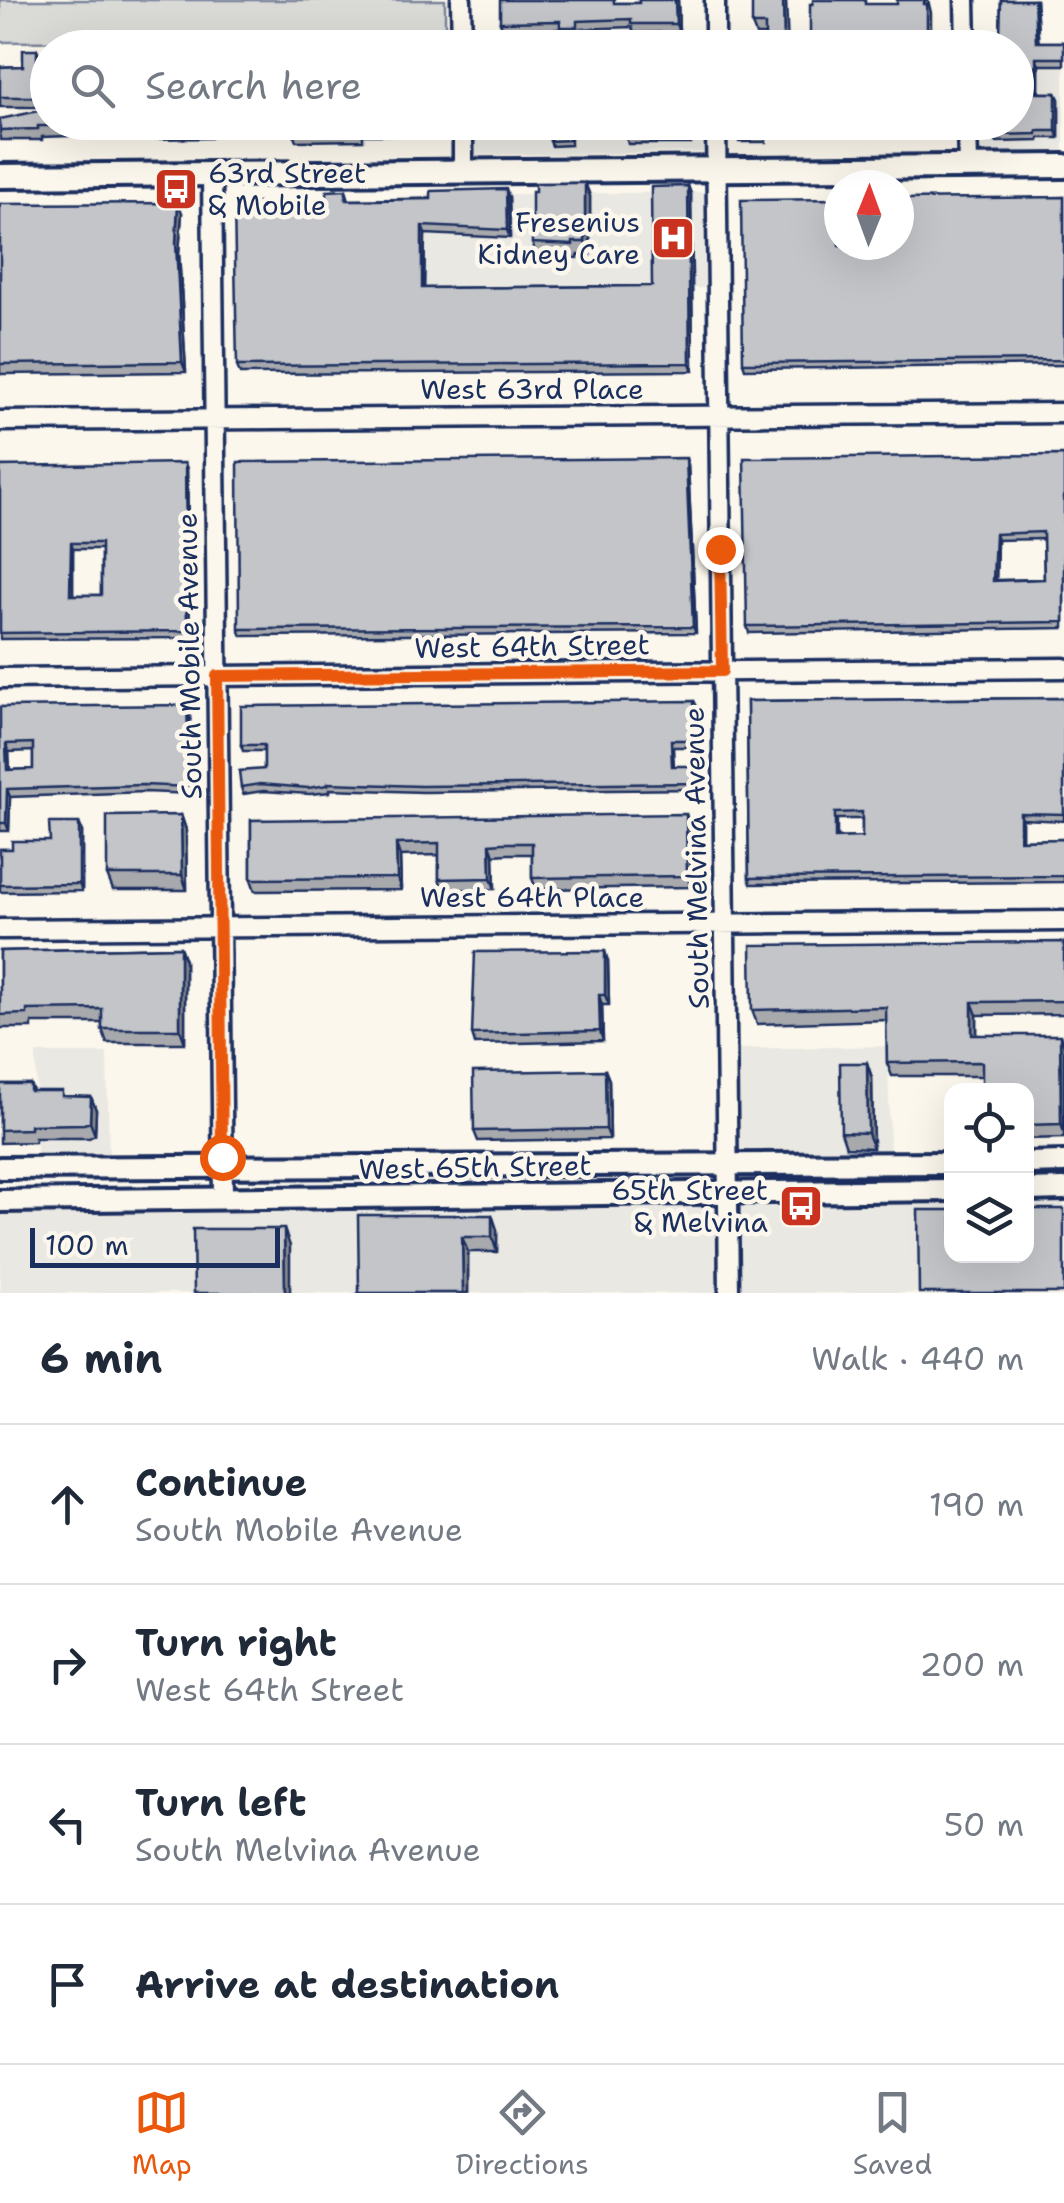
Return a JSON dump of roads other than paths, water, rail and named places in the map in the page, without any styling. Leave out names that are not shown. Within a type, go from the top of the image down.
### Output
[{"type":"main road","points":[[0,176],[1064,166]]},
{"type":"street","points":[[462,0],[462,30]]},
{"type":"street","points":[[715,0],[716,30]]},
{"type":"street","points":[[966,0],[966,30]]},
{"type":"street","points":[[463,140],[463,172]]},
{"type":"street","name":"South Melvina Avenue","points":[[716,140],[729,1293]]},
{"type":"street","points":[[967,140],[968,166]]},
{"type":"street","name":"South Mobile Avenue","points":[[212,174],[222,1198]]},
{"type":"street","name":"West 63rd Place","points":[[0,421],[1064,414]]},
{"type":"street","name":"West 64th Street","points":[[0,678],[1064,668]]},
{"type":"street","name":"West 64th Place","points":[[0,929],[1064,920]]},
{"type":"street","points":[[1034,1163],[1064,1162]]},
{"type":"street","name":"West 65th Street","points":[[0,1168],[944,1163]]},
{"type":"street","name":"West 65th Street","points":[[0,1201],[944,1190]]},
{"type":"street","points":[[1034,1190],[1064,1190]]},
{"type":"place","name":"63rd Street & Mobile","points":[[176,189]]},
{"type":"place","name":"Fresenius Kidney Care","points":[[673,238]]},
{"type":"place","name":"65th Street & Melvina","points":[[801,1206]]}]
